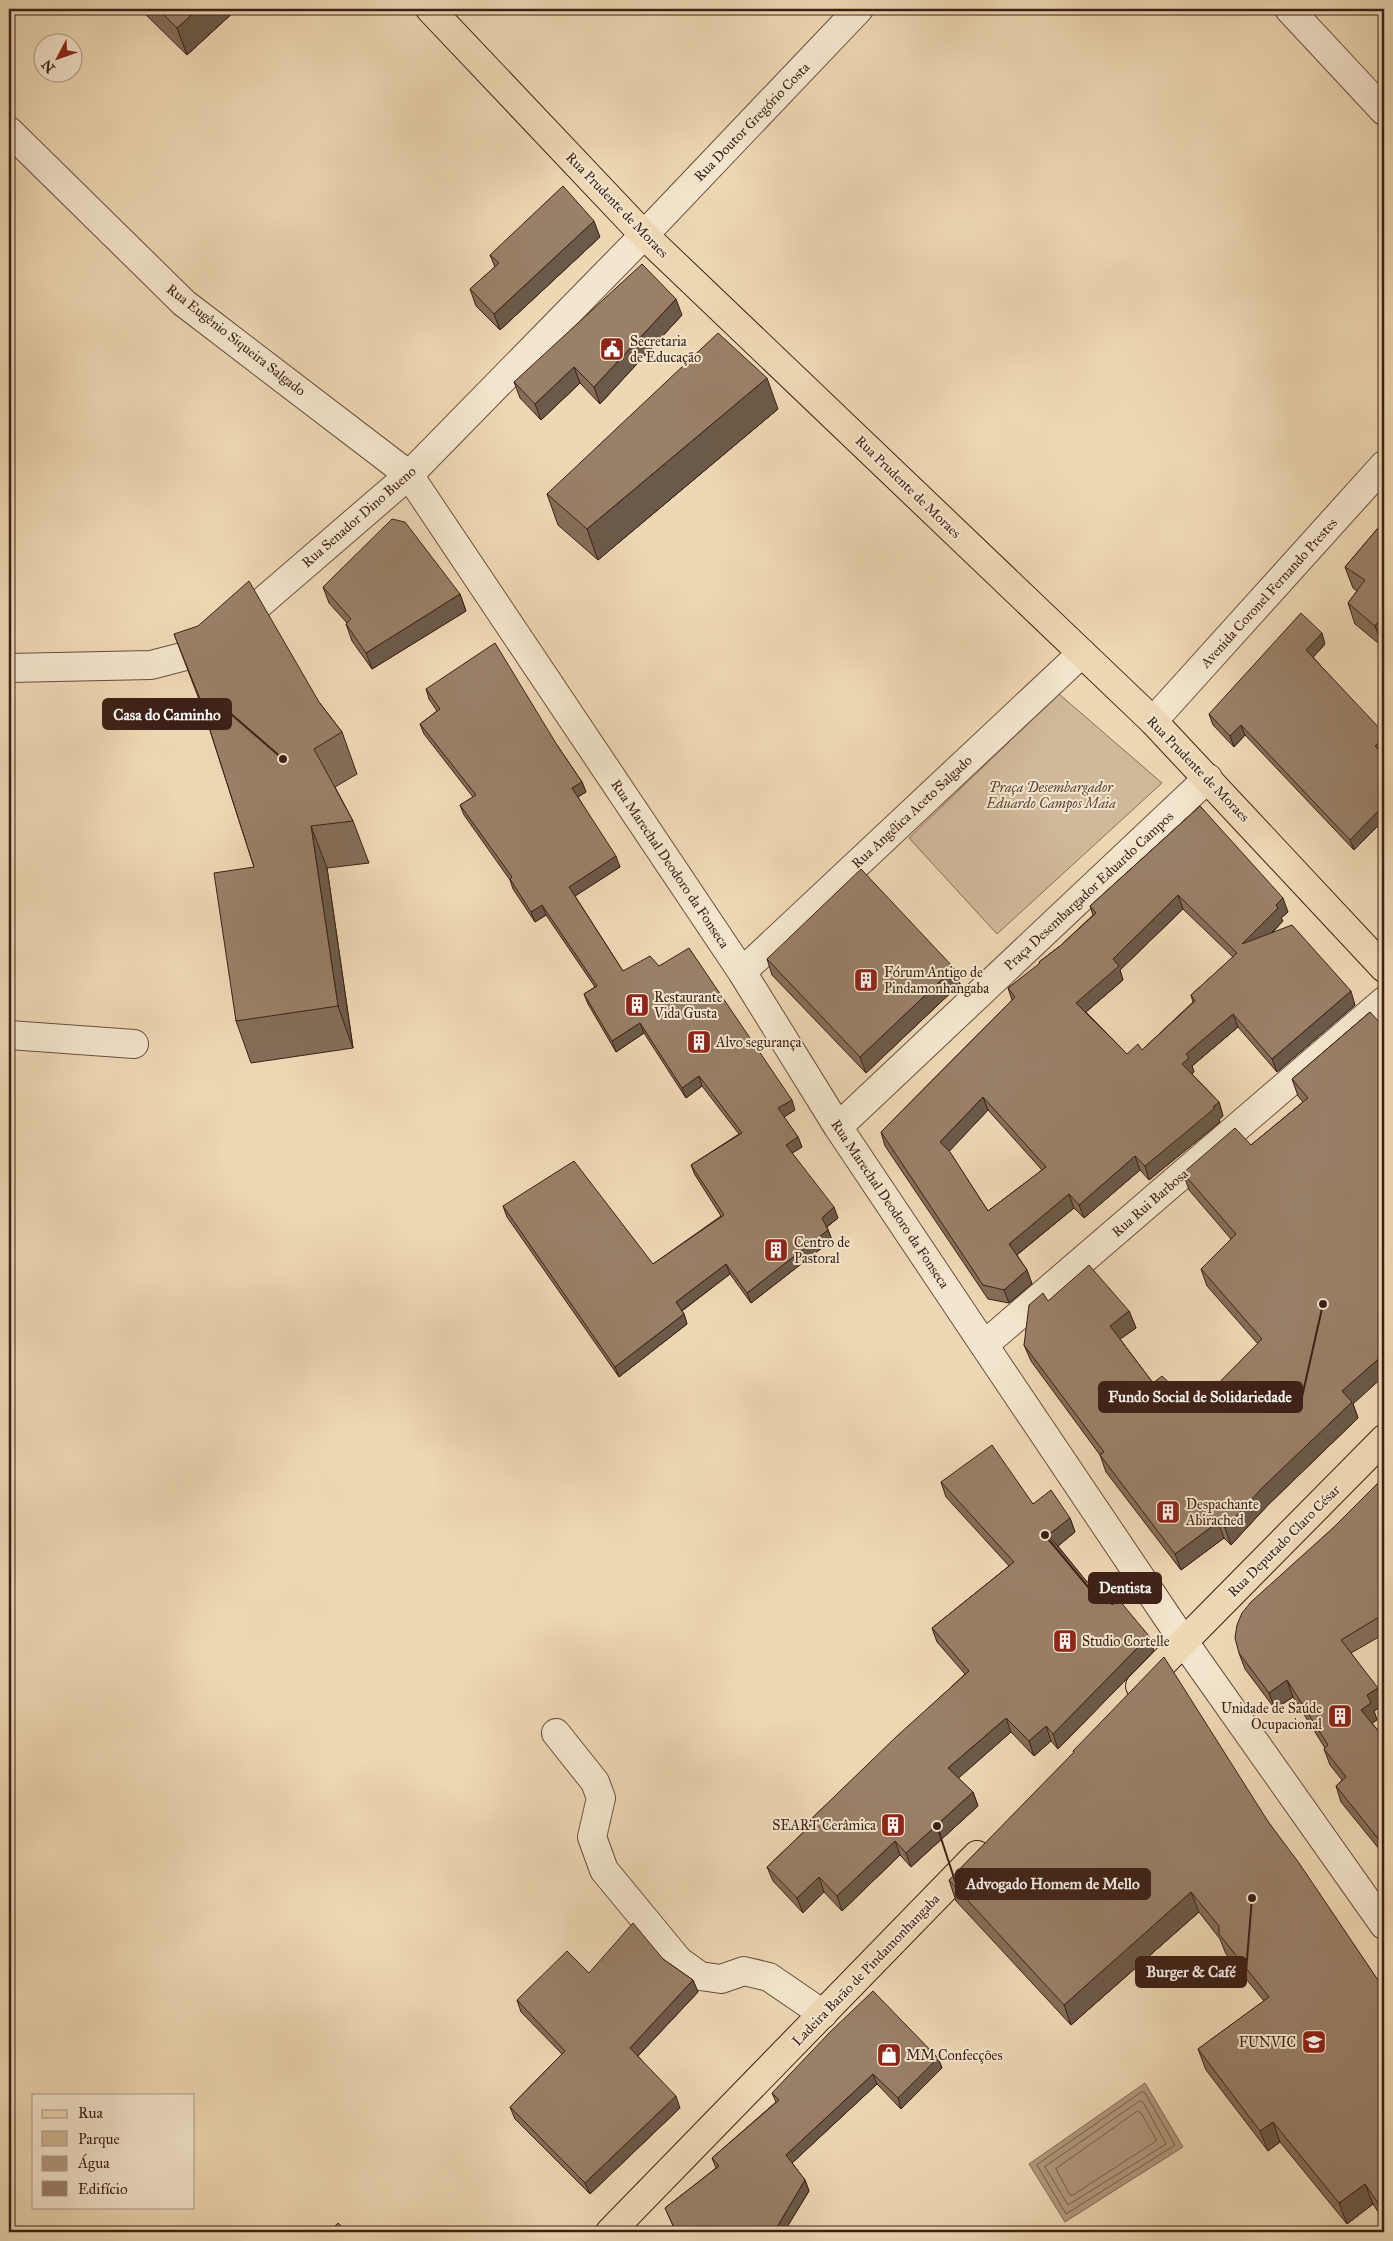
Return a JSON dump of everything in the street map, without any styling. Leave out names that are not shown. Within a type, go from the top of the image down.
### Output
[{"type":"main road","name":"Rua Prudente de Moraes","points":[[430,9],[644,235],[1153,722],[1208,778],[1384,968]]},
{"type":"main road","name":"Rua Deputado Claro César","points":[[1184,1642],[1384,1439]]},
{"type":"main road","points":[[1121,1706],[1184,1642]]},
{"type":"main road","name":"Ladeira Barão de Pindamonhangaba","points":[[610,2232],[996,1835]]},
{"type":"street","name":"Rua Doutor Gregório Costa","points":[[644,235],[860,9]]},
{"type":"street","points":[[1289,9],[1384,111]]},
{"type":"street","name":"Rua Eugênio Siqueira Salgado","points":[[9,131],[184,303],[409,475]]},
{"type":"street","name":"Rua Senador Dino Bueno","points":[[9,668],[151,666],[205,650],[409,475],[644,235]]},
{"type":"street","name":"Avenida Coronel Fernando Prestes","points":[[1153,722],[1384,465]]},
{"type":"street","name":"Rua Marechal Deodoro da Fonseca","points":[[409,475],[742,972],[838,1126],[984,1345],[1184,1642],[1384,1925]]},
{"type":"street","name":"Rua Angélica Aceto Salgado","points":[[742,972],[1082,653]]},
{"type":"street","name":"Praça Desembargador Eduardo Campos","points":[[838,1126],[1208,778]]},
{"type":"street","name":"Rua Rui Barbosa","points":[[984,1345],[1384,1001]]},
{"type":"street","points":[[9,1035],[134,1044]]},
{"type":"street","points":[[556,1733],[595,1782],[601,1798],[592,1837],[604,1870],[679,1961],[700,1976],[721,1979],[744,1971],[770,1977],[823,2014]]},
{"type":"green space","name":"Praça Desembargador Eduardo Campos Maia","points":[[1059,694],[1162,783],[997,934],[909,838]]},
{"type":"water","points":[[1145,2083],[1183,2147],[1065,2222],[1029,2164]]},
{"type":"building","points":[[158,9],[198,9],[177,28]]},
{"type":"building","points":[[563,186],[594,221],[494,314],[470,289],[499,263],[490,255]]},
{"type":"building","name":"Secretaria de Educação","points":[[642,264],[676,299],[594,387],[574,367],[535,404],[514,382]]},
{"type":"building","points":[[718,333],[767,378],[587,529],[547,494]]},
{"type":"building","points":[[392,519],[405,522],[460,594],[366,653],[346,624],[351,619],[323,587]]},
{"type":"building","points":[[1384,521],[1384,614],[1375,626],[1348,603],[1365,580],[1345,567]]},
{"type":"building","points":[[249,581],[319,702],[342,732],[314,749],[353,821],[311,826],[338,1006],[236,1021],[214,873],[254,867],[200,699],[174,634],[198,626]]},
{"type":"building","points":[[1301,613],[1322,633],[1306,650],[1384,733],[1384,737],[1375,746],[1384,756],[1384,805],[1350,840],[1241,725],[1230,736],[1209,714]]},
{"type":"building","points":[[495,643],[557,745],[582,782],[572,788],[616,856],[569,887],[623,971],[650,956],[659,966],[689,948],[792,1100],[778,1108],[798,1137],[786,1145],[834,1207],[822,1218],[828,1230],[747,1293],[726,1264],[676,1302],[684,1314],[615,1367],[503,1206],[574,1161],[653,1264],[724,1215],[691,1165],[742,1133],[699,1076],[682,1088],[640,1023],[612,1041],[584,994],[597,986],[542,905],[531,912],[510,879],[512,877],[460,805],[476,795],[420,724],[440,709],[426,689]]},
{"type":"building","points":[[1200,806],[1283,898],[1276,905],[1278,908],[1242,944],[1292,925],[1351,991],[1272,1059],[1233,1014],[1186,1054],[1189,1058],[1182,1064],[1219,1102],[1213,1107],[1215,1108],[1145,1166],[1135,1156],[1079,1205],[1069,1194],[1009,1244],[1027,1270],[1004,1290],[983,1285],[881,1132],[1015,997],[1008,988],[1060,946],[1096,913],[1090,906]],"holes":[[[1178,895],[1237,953],[1191,995],[1195,1001],[1142,1050],[1138,1044],[1127,1054],[1076,1003],[1119,966],[1113,959]],[[983,1097],[1046,1167],[988,1211],[950,1152],[940,1142]]]},
{"type":"building","name":"Fórum Antigo de Pindamonhangaba","points":[[861,869],[954,968],[860,1057],[767,959]]},
{"type":"building","points":[[1384,886],[1384,895],[1378,889]]},
{"type":"building","points":[[1370,1012],[1380,1023],[1384,1021],[1384,1354],[1342,1391],[1352,1402],[1262,1488],[1225,1528],[1218,1522],[1175,1554],[1100,1455],[1104,1452],[1024,1345],[1029,1305],[1043,1293],[1048,1301],[1089,1265],[1129,1311],[1110,1326],[1153,1383],[1162,1376],[1195,1407],[1262,1339],[1201,1269],[1236,1234],[1183,1173],[1235,1128],[1251,1145],[1308,1098],[1292,1079]]},
{"type":"building","points":[[992,1445],[1033,1504],[1051,1490],[1070,1518],[1048,1535],[1087,1582],[1090,1580],[1112,1605],[1119,1600],[1149,1636],[1053,1734],[1046,1726],[1029,1741],[1006,1718],[948,1768],[973,1792],[906,1853],[895,1841],[837,1896],[819,1877],[797,1898],[767,1867],[811,1825],[808,1822],[897,1736],[969,1671],[932,1628],[1014,1562],[941,1482]]},
{"type":"building","points":[[1384,1477],[1384,1614],[1341,1640],[1378,1688],[1367,1695],[1371,1703],[1361,1710],[1384,1738],[1384,1846],[1336,1786],[1346,1777],[1324,1749],[1328,1745],[1287,1680],[1269,1693],[1239,1653],[1235,1638],[1237,1625],[1242,1613],[1251,1602],[1334,1527]]},
{"type":"building","points":[[1164,1657],[1269,1823],[1299,1863],[1384,1989],[1384,2212],[1365,2184],[1339,2203],[1273,2122],[1260,2131],[1198,2049],[1269,1997],[1219,1934],[1219,1926],[1191,1892],[1064,2005],[949,1880]]},
{"type":"building","points":[[633,1923],[663,1959],[693,1980],[630,2048],[676,2096],[585,2183],[510,2107],[565,2051],[517,2000],[567,1951],[589,1973]]},
{"type":"building","points":[[873,1991],[938,2058],[898,2098],[873,2074],[786,2155],[805,2180],[774,2232],[676,2232],[665,2208],[719,2166],[712,2158],[779,2100],[772,2093],[831,2031]]},
{"type":"building","points":[[338,2223],[348,2232],[329,2232]]},
{"type":"place","name":"Secretaria de Educação","points":[[612,349]]},
{"type":"place","name":"Casa do Caminho","points":[[283,759]]},
{"type":"place","name":"Fórum Antigo de Pindamonhangaba","points":[[866,980]]},
{"type":"place","name":"Restaurante Vida Gusta","points":[[637,1005]]},
{"type":"place","name":"Alvo segurança","points":[[699,1042]]},
{"type":"place","name":"Centro de Pastoral","points":[[776,1250]]},
{"type":"place","name":"Fundo Social de Solidariedade","points":[[1323,1304]]},
{"type":"place","name":"Despachante Abirached","points":[[1168,1512]]},
{"type":"place","name":"Dentista","points":[[1045,1535]]},
{"type":"place","name":"Studio Cortelle","points":[[1065,1641]]},
{"type":"place","name":"Unidade de Saúde Ocupacional","points":[[1340,1716]]},
{"type":"place","name":"SEART Cerâmica","points":[[893,1825]]},
{"type":"place","name":"Advogado Homem de Mello","points":[[937,1826]]},
{"type":"place","name":"Burger & Café","points":[[1252,1898]]},
{"type":"place","name":"FUNVIC","points":[[1314,2042]]},
{"type":"place","name":"MM Confecções","points":[[889,2055]]}]
